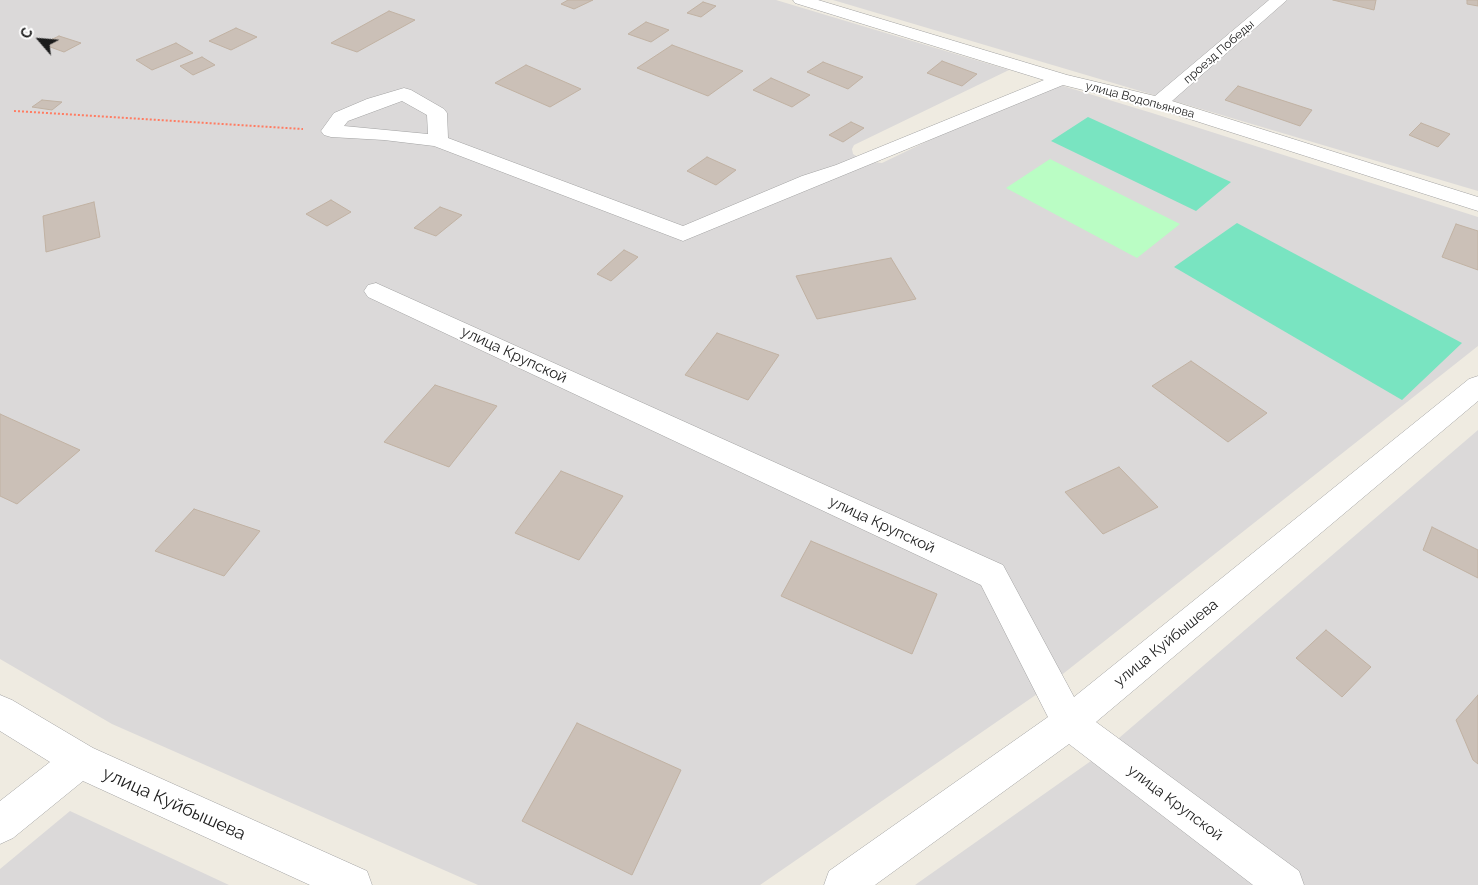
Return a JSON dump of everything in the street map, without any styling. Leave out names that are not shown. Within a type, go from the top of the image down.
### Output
[{"type":"street","name":"улица Водопьянова","points":[[801,0],[1061,79],[1160,103],[1478,204]]},
{"type":"street","name":"проезд Победы","points":[[1160,103],[1279,0]]},
{"type":"street","points":[[331,131],[384,134],[438,141],[683,234],[810,180],[843,169],[1061,79]]},
{"type":"street","points":[[331,131],[341,117],[374,103],[404,94],[437,112],[438,141]]},
{"type":"street","name":"улица Крупской","points":[[376,291],[992,576],[1069,723],[1285,885]]},
{"type":"street","name":"улица Куйбышева","points":[[843,885],[1069,723],[1478,386]]},
{"type":"street","name":"улица Куйбышева","points":[[0,712],[80,761],[353,885]]},
{"type":"street","points":[[0,825],[80,761]]},
{"type":"path","points":[[14,111],[331,131]]},
{"type":"shaded area","points":[[0,0],[776,0],[1009,70],[854,145],[852,149],[853,154],[864,161],[882,163],[1050,82],[1478,217],[1478,346],[1040,692],[760,885],[478,885],[112,724],[0,659]]},
{"type":"shaded area","points":[[833,0],[1478,0],[1478,191]]},
{"type":"shaded area","points":[[1478,430],[1478,885],[915,885],[1098,756]]},
{"type":"shaded area","points":[[70,811],[229,885],[0,885],[0,869]]},
{"type":"green space","points":[[1088,117],[1231,182],[1196,211],[1051,141]]},
{"type":"green space","points":[[1050,159],[1180,224],[1137,258],[1006,188]]},
{"type":"green space","points":[[1237,223],[1462,343],[1402,400],[1174,267]]},
{"type":"building","points":[[568,0],[593,0],[574,9],[561,4]]},
{"type":"building","points":[[1333,0],[1376,0],[1374,10]]},
{"type":"building","points":[[1467,0],[1478,0],[1478,6],[1467,4]]},
{"type":"building","points":[[703,2],[716,6],[701,17],[687,13]]},
{"type":"building","points":[[389,11],[415,20],[357,52],[331,43]]},
{"type":"building","points":[[646,22],[669,30],[651,42],[628,34]]},
{"type":"building","points":[[236,28],[257,37],[231,50],[209,41]]},
{"type":"building","points":[[59,36],[81,43],[64,52],[42,44]]},
{"type":"building","points":[[176,43],[193,53],[152,70],[136,60]]},
{"type":"building","points":[[672,45],[743,71],[708,96],[637,68]]},
{"type":"building","points":[[202,57],[215,65],[193,75],[180,66]]},
{"type":"building","points":[[942,61],[977,74],[962,86],[927,73]]},
{"type":"building","points":[[823,62],[863,77],[848,89],[807,72]]},
{"type":"building","points":[[526,65],[581,89],[550,107],[495,83]]},
{"type":"building","points":[[771,78],[810,95],[792,107],[753,90]]},
{"type":"building","points":[[1238,86],[1312,110],[1300,126],[1225,100]]},
{"type":"building","points":[[42,100],[62,102],[52,110],[32,107]]},
{"type":"building","points":[[851,122],[864,128],[843,142],[829,135]]},
{"type":"building","points":[[1421,123],[1450,134],[1438,147],[1409,135]]},
{"type":"building","points":[[707,157],[736,170],[716,185],[687,171]]},
{"type":"building","points":[[331,200],[351,212],[327,226],[306,214]]},
{"type":"building","points":[[94,202],[100,237],[46,252],[43,216]]},
{"type":"building","points":[[440,207],[462,215],[436,236],[414,228]]},
{"type":"building","points":[[1456,224],[1478,231],[1478,270],[1442,257]]},
{"type":"building","points":[[624,250],[638,257],[611,281],[597,274]]},
{"type":"building","points":[[891,258],[916,299],[817,319],[796,276]]},
{"type":"building","points":[[717,333],[779,355],[748,400],[685,375]]},
{"type":"building","points":[[1191,361],[1267,413],[1228,442],[1152,386]]},
{"type":"building","points":[[435,385],[497,406],[449,467],[384,442]]},
{"type":"building","points":[[0,414],[80,450],[17,504],[0,496]]},
{"type":"building","points":[[1119,467],[1158,507],[1103,534],[1065,492]]},
{"type":"building","points":[[561,471],[623,496],[579,560],[515,533]]},
{"type":"building","points":[[194,509],[260,531],[224,576],[155,551]]},
{"type":"building","points":[[1432,527],[1478,550],[1478,578],[1423,550]]},
{"type":"building","points":[[811,541],[937,594],[912,654],[781,596]]},
{"type":"building","points":[[1326,630],[1371,667],[1342,697],[1296,658]]},
{"type":"building","points":[[1478,695],[1478,764],[1473,760],[1456,720]]},
{"type":"building","points":[[577,723],[681,770],[632,875],[522,821]]}]
